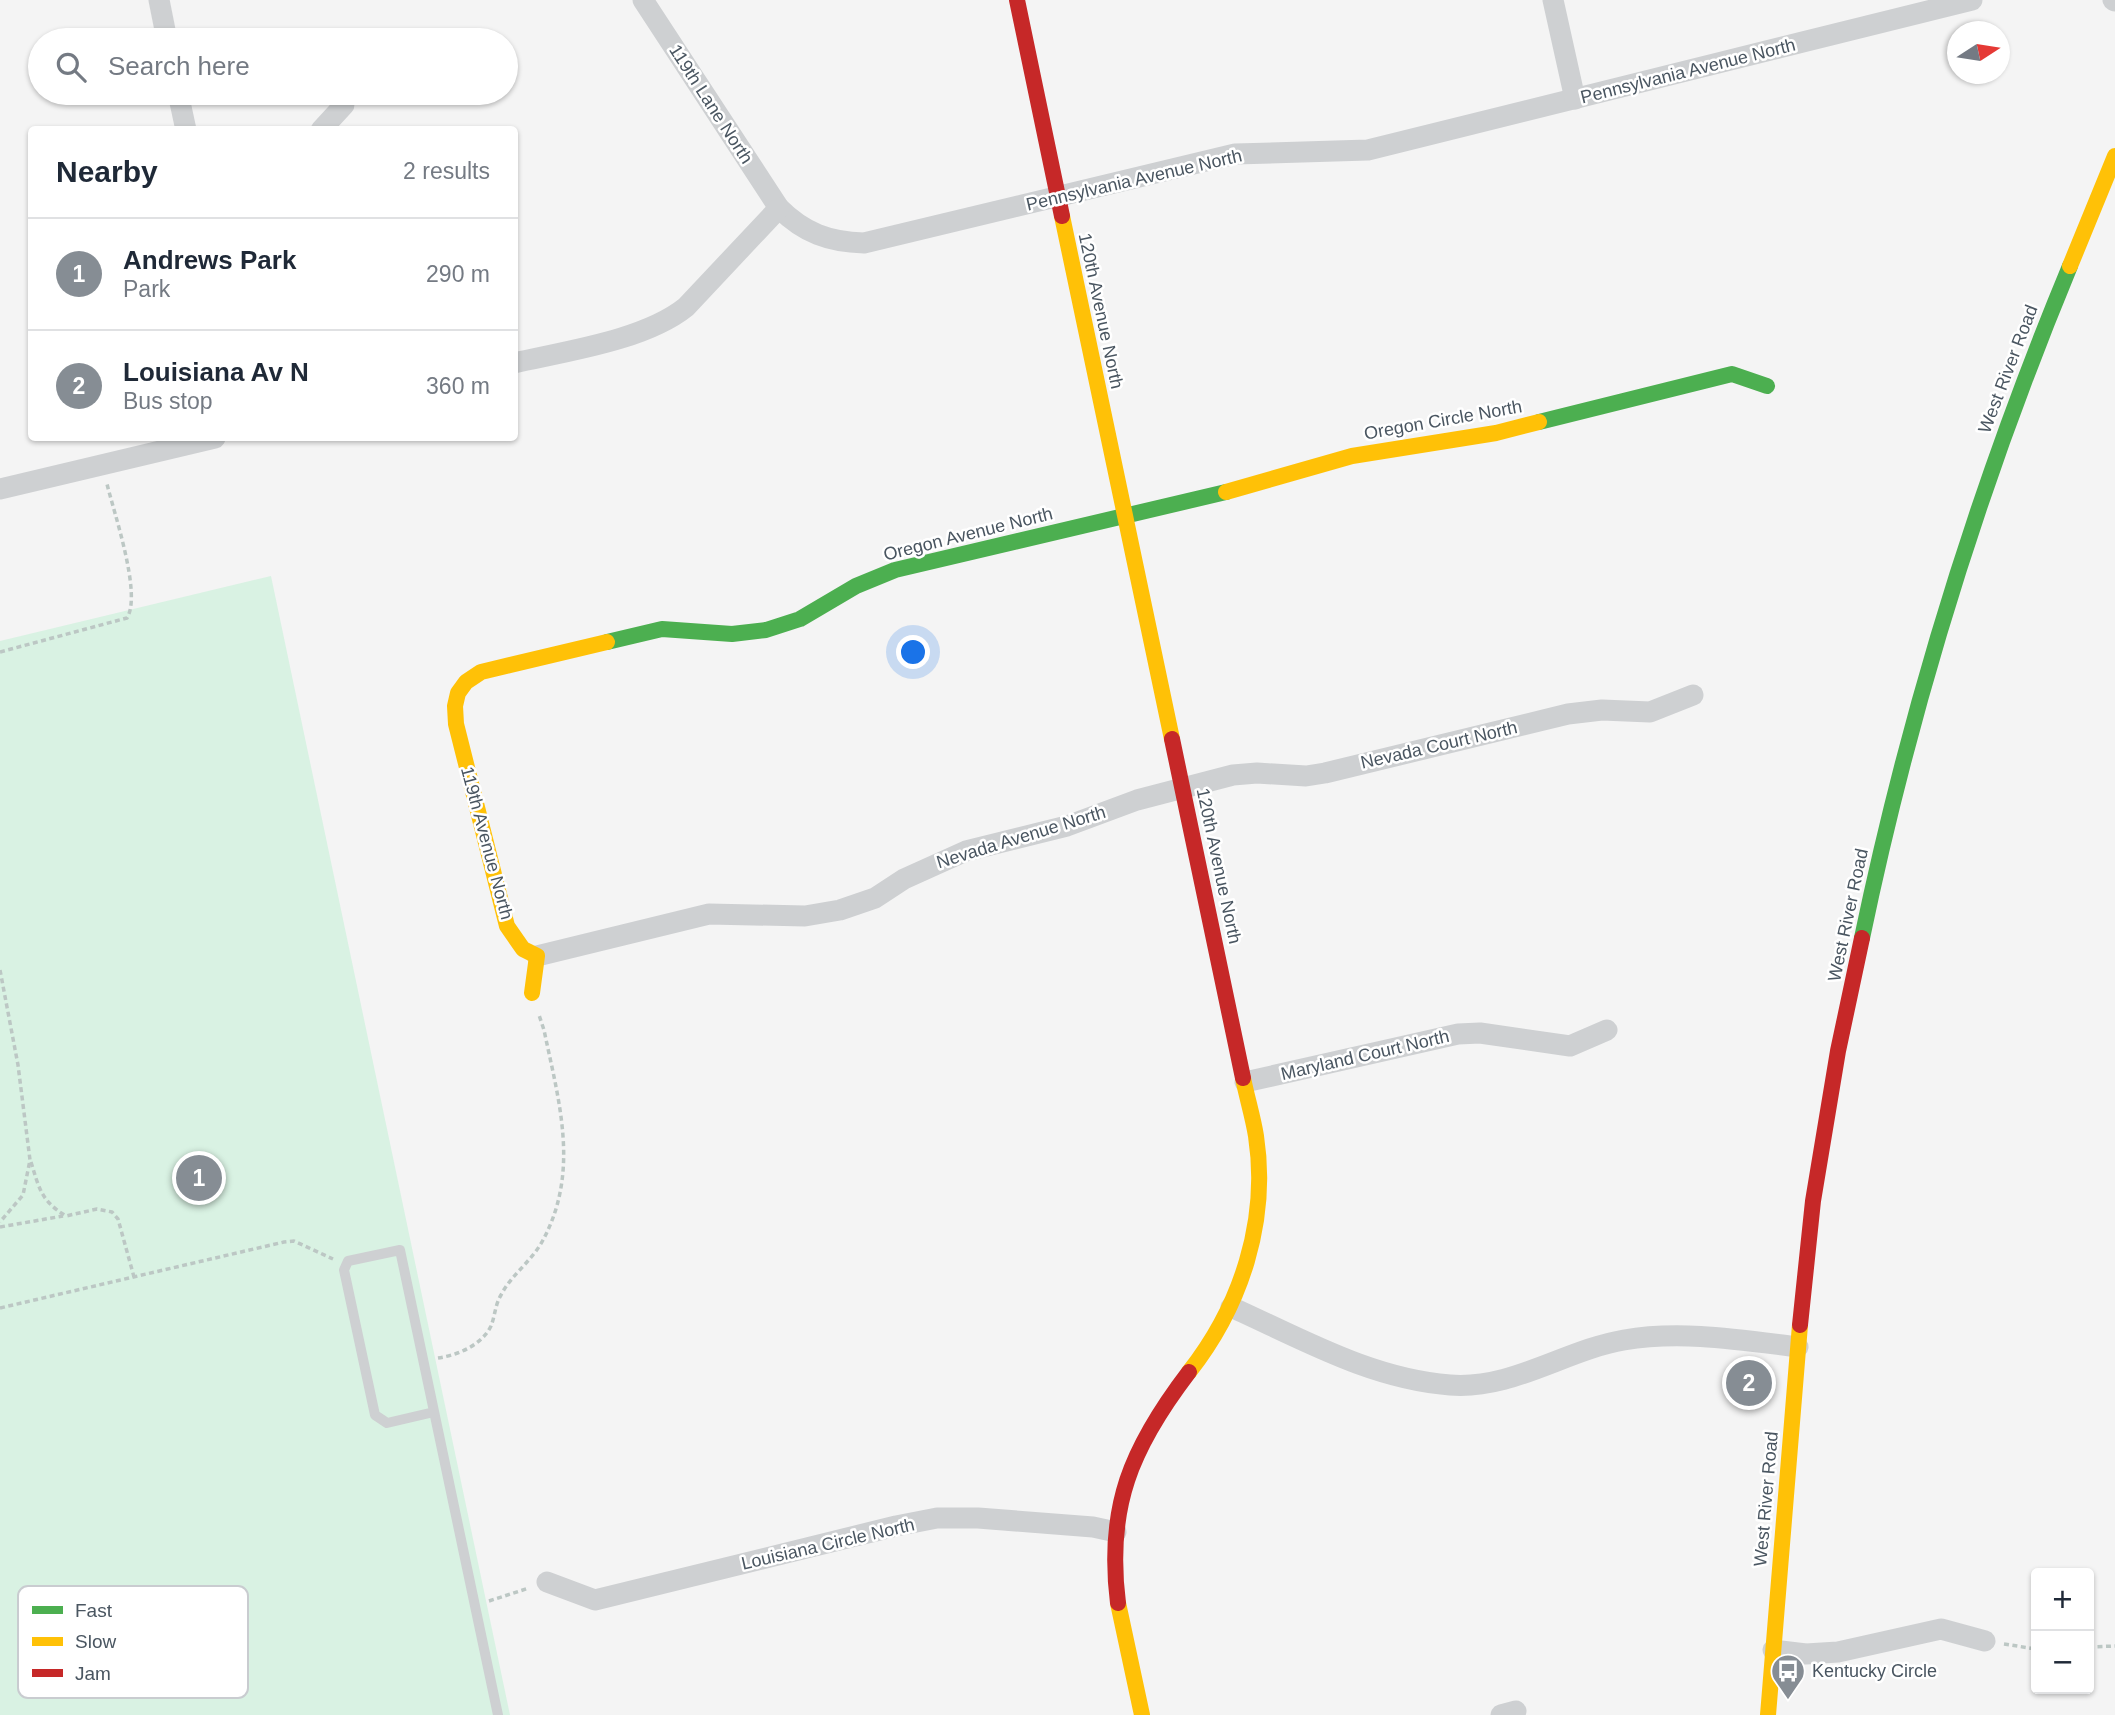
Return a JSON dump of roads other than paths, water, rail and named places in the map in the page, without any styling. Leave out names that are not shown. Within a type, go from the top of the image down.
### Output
[{"type":"street","points":[[159,0],[165,28]]},
{"type":"street","name":"119th Lane North","points":[[643,0],[779,208]]},
{"type":"street","name":"120th Avenue North","points":[[1017,0],[1256,1138],[1259,1180],[1255,1226],[1245,1274],[1231,1307],[1206,1351],[1149,1427],[1123,1496],[1116,1532],[1115,1568],[1119,1609],[1142,1715]]},
{"type":"street","points":[[1553,0],[1575,99]]},
{"type":"street","name":"Pennsylvania Avenue North","points":[[779,208],[793,221],[818,236],[836,241],[864,243],[1234,154],[1339,153],[1367,150],[1972,0]]},
{"type":"street","points":[[181,105],[185,126]]},
{"type":"street","points":[[325,126],[344,105]]},
{"type":"street","name":"West River Road","points":[[1768,1715],[1798,1347],[1822,1137],[1838,1051],[1891,810],[1937,641],[1993,463],[2037,345],[2115,156]]},
{"type":"street","points":[[518,362],[639,333],[673,317],[686,307],[779,208]]},
{"type":"street","name":"Oregon Circle North","points":[[1124,514],[1250,486],[1352,456],[1496,433],[1732,374],[1767,386]]},
{"type":"street","points":[[0,489],[202,441]]},
{"type":"street","name":"Oregon Avenue North","points":[[462,683],[481,672],[662,629],[732,634],[766,630],[800,619],[856,586],[895,570],[1124,514]]},
{"type":"street","name":"119th Avenue North","points":[[462,683],[456,695],[456,724],[508,926],[523,949],[537,956]]},
{"type":"street","name":"Nevada Court North","points":[[1183,788],[1233,775],[1257,773],[1306,776],[1325,773],[1569,714],[1602,710],[1650,712],[1693,695]]},
{"type":"street","name":"Nevada Avenue North","points":[[537,956],[709,914],[805,916],[840,910],[875,898],[904,879],[967,851],[1067,826],[1137,800],[1183,788]]},
{"type":"street","points":[[532,993],[537,956]]},
{"type":"street","name":"Maryland Court North","points":[[1245,1082],[1458,1034],[1479,1032],[1570,1046],[1607,1030]]},
{"type":"street","points":[[1231,1307],[1388,1376],[1453,1385],[1490,1382],[1525,1374],[1623,1340],[1708,1337],[1798,1347]]},
{"type":"street","name":"Louisiana Circle North","points":[[547,1582],[596,1600],[937,1518],[978,1518],[1093,1527],[1116,1532]]},
{"type":"street","points":[[1773,1650],[1806,1654],[1838,1653],[1941,1629],[1985,1642]]},
{"type":"lane","points":[[434,1412],[387,1423],[375,1415],[344,1270],[348,1261],[400,1250],[498,1715]]},
{"type":"place","name":"Andrews Park","points":[[199,1178]]},
{"type":"place","name":"Louisiana Av N","points":[[1749,1383]]},
{"type":"place","name":"Kentucky Circle","points":[[1788,1701]]}]
